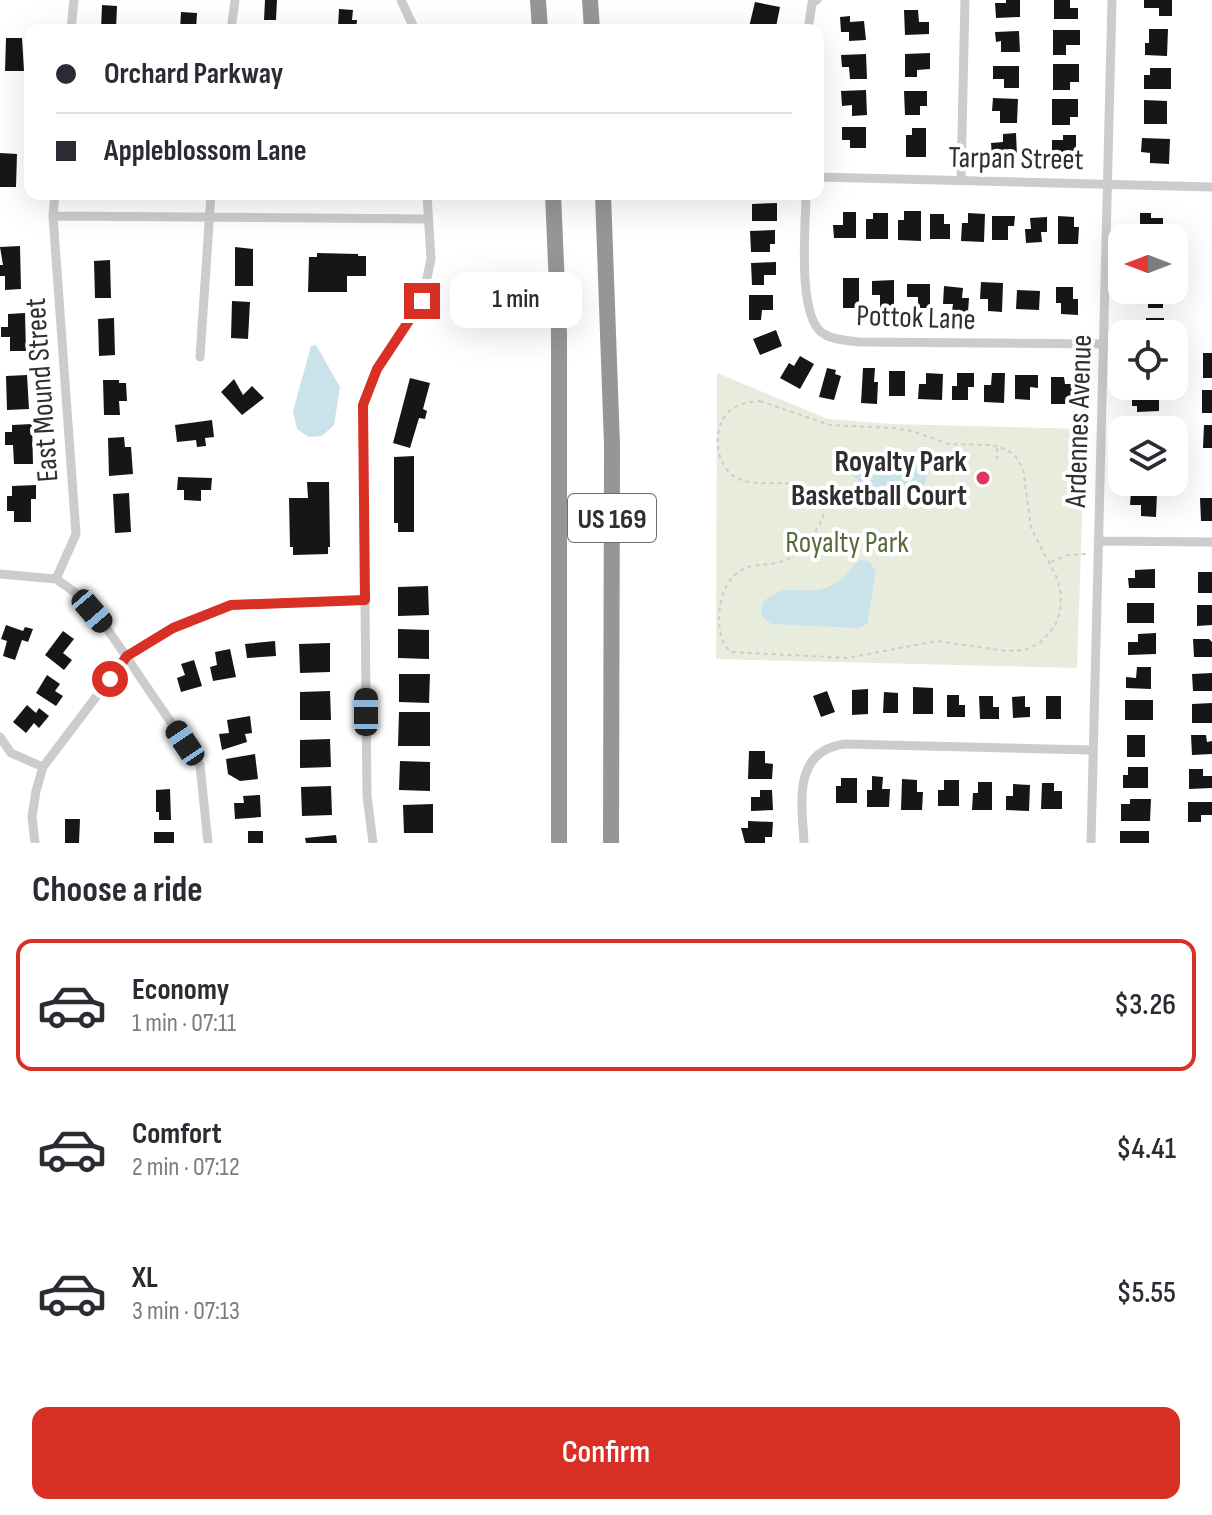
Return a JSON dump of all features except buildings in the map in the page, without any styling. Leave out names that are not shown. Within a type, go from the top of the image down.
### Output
[{"type":"highway","points":[[538,0],[540,24]]},
{"type":"highway","points":[[590,0],[592,24]]},
{"type":"highway","name":"US 169","points":[[553,200],[559,333],[559,843]]},
{"type":"highway","name":"US 169","points":[[603,200],[612,445],[611,843]]},
{"type":"street","points":[[72,24],[74,0]]},
{"type":"street","points":[[232,24],[235,0]]},
{"type":"street","points":[[401,0],[412,24]]},
{"type":"street","points":[[809,24],[812,3],[817,0]]},
{"type":"street","points":[[961,180],[965,0]]},
{"type":"street","name":"Ardennes Avenue","points":[[1091,843],[1112,0]]},
{"type":"street","name":"Tarpan Street","points":[[824,177],[1212,187]]},
{"type":"street","name":"East Mound Street","points":[[54,200],[53,216],[76,534],[56,579]]},
{"type":"street","points":[[200,357],[210,200]]},
{"type":"street","points":[[373,843],[367,796],[363,405],[377,369],[422,301],[431,259],[427,200]]},
{"type":"street","name":"Pottok Lane","points":[[806,200],[808,303],[815,326],[823,334],[860,342],[1105,344]]},
{"type":"street","points":[[53,216],[428,219]]},
{"type":"street","points":[[1098,541],[1212,542]]},
{"type":"street","points":[[0,574],[56,579],[79,595],[127,656],[200,765],[208,843]]},
{"type":"street","points":[[35,843],[32,817],[43,767],[127,656],[173,628],[231,605],[365,600]]},
{"type":"street","points":[[0,737],[11,753],[43,767]]},
{"type":"street","points":[[804,843],[804,775],[818,752],[830,746],[1092,750]]},
{"type":"path","points":[[760,401],[830,425],[893,428],[949,444],[997,447],[1016,457],[1023,469],[1031,528],[1058,580],[1061,596],[1055,626],[1041,642],[1025,650],[1006,651],[937,641],[847,658],[741,654],[731,652],[723,644],[719,609],[725,587],[737,573],[750,566],[768,565],[789,558],[808,541],[821,523],[824,509],[820,495],[814,488],[802,484],[747,482],[733,476],[722,462],[717,452],[722,423],[730,410],[745,403],[760,401]]},
{"type":"path","points":[[997,447],[997,459]]},
{"type":"path","points":[[1031,528],[1038,526]]},
{"type":"path","points":[[1050,563],[1068,555],[1098,554]]},
{"type":"green space","name":"Royalty Park","points":[[717,373],[828,419],[891,424],[1085,429],[1077,668],[716,659]]},
{"type":"water","points":[[316,345],[340,387],[334,425],[322,436],[309,437],[297,429],[293,411],[311,346]]},
{"type":"water","points":[[877,454],[911,458],[923,466],[926,478],[923,486],[916,491],[893,493],[859,482],[853,476],[850,463],[858,456]]},
{"type":"water","points":[[859,560],[869,561],[876,571],[867,624],[859,628],[771,624],[761,616],[763,602],[772,595],[781,591],[812,591],[830,586]]},
{"type":"place","name":"Royalty Park Basketball Court","points":[[983,478]]},
{"type":"route","points":[[110,679],[127,656],[173,628],[231,605],[365,600],[363,405],[377,369],[422,301]]}]
